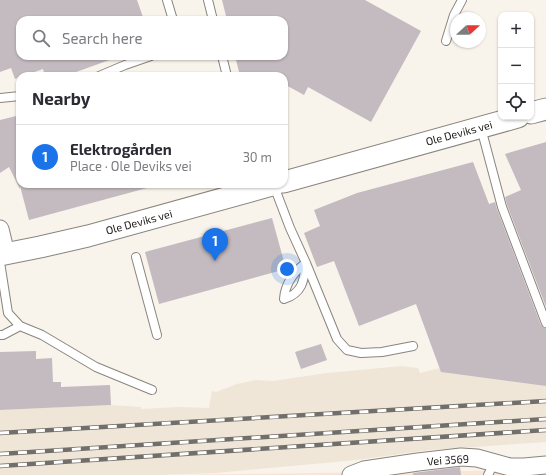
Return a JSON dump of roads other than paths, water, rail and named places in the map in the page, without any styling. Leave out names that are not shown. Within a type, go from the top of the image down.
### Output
[{"type":"street","points":[[534,112],[546,109]]},
{"type":"street","name":"Ole Deviks vei","points":[[288,180],[507,120]]},
{"type":"street","name":"Ole Deviks vei","points":[[2,257],[88,236],[259,188]]},
{"type":"street","points":[[0,229],[2,257]]},
{"type":"street","name":"Vei 3569","points":[[351,475],[364,470],[461,457],[476,458],[491,469],[546,465]]},
{"type":"lane","points":[[167,0],[172,16]]},
{"type":"lane","points":[[208,0],[212,16]]},
{"type":"lane","points":[[446,41],[454,15],[462,0]]},
{"type":"lane","points":[[108,72],[139,60]]},
{"type":"lane","points":[[223,60],[226,72]]},
{"type":"lane","points":[[0,98],[16,96]]},
{"type":"lane","points":[[481,127],[502,207],[546,323]]},
{"type":"lane","points":[[271,188],[306,263],[337,339],[347,350],[360,353],[382,352],[413,346]]},
{"type":"lane","points":[[2,257],[2,291],[8,313],[20,326],[42,335],[96,367],[152,390]]},
{"type":"lane","points":[[136,257],[157,335]]},
{"type":"lane","points":[[0,335],[3,335],[20,326]]},
{"type":"railway","points":[[0,433],[546,401]]},
{"type":"railway","points":[[0,454],[546,419]]},
{"type":"railway","points":[[0,466],[546,430]]},
{"type":"place","name":"Elektrogården","points":[[215,261]]}]
